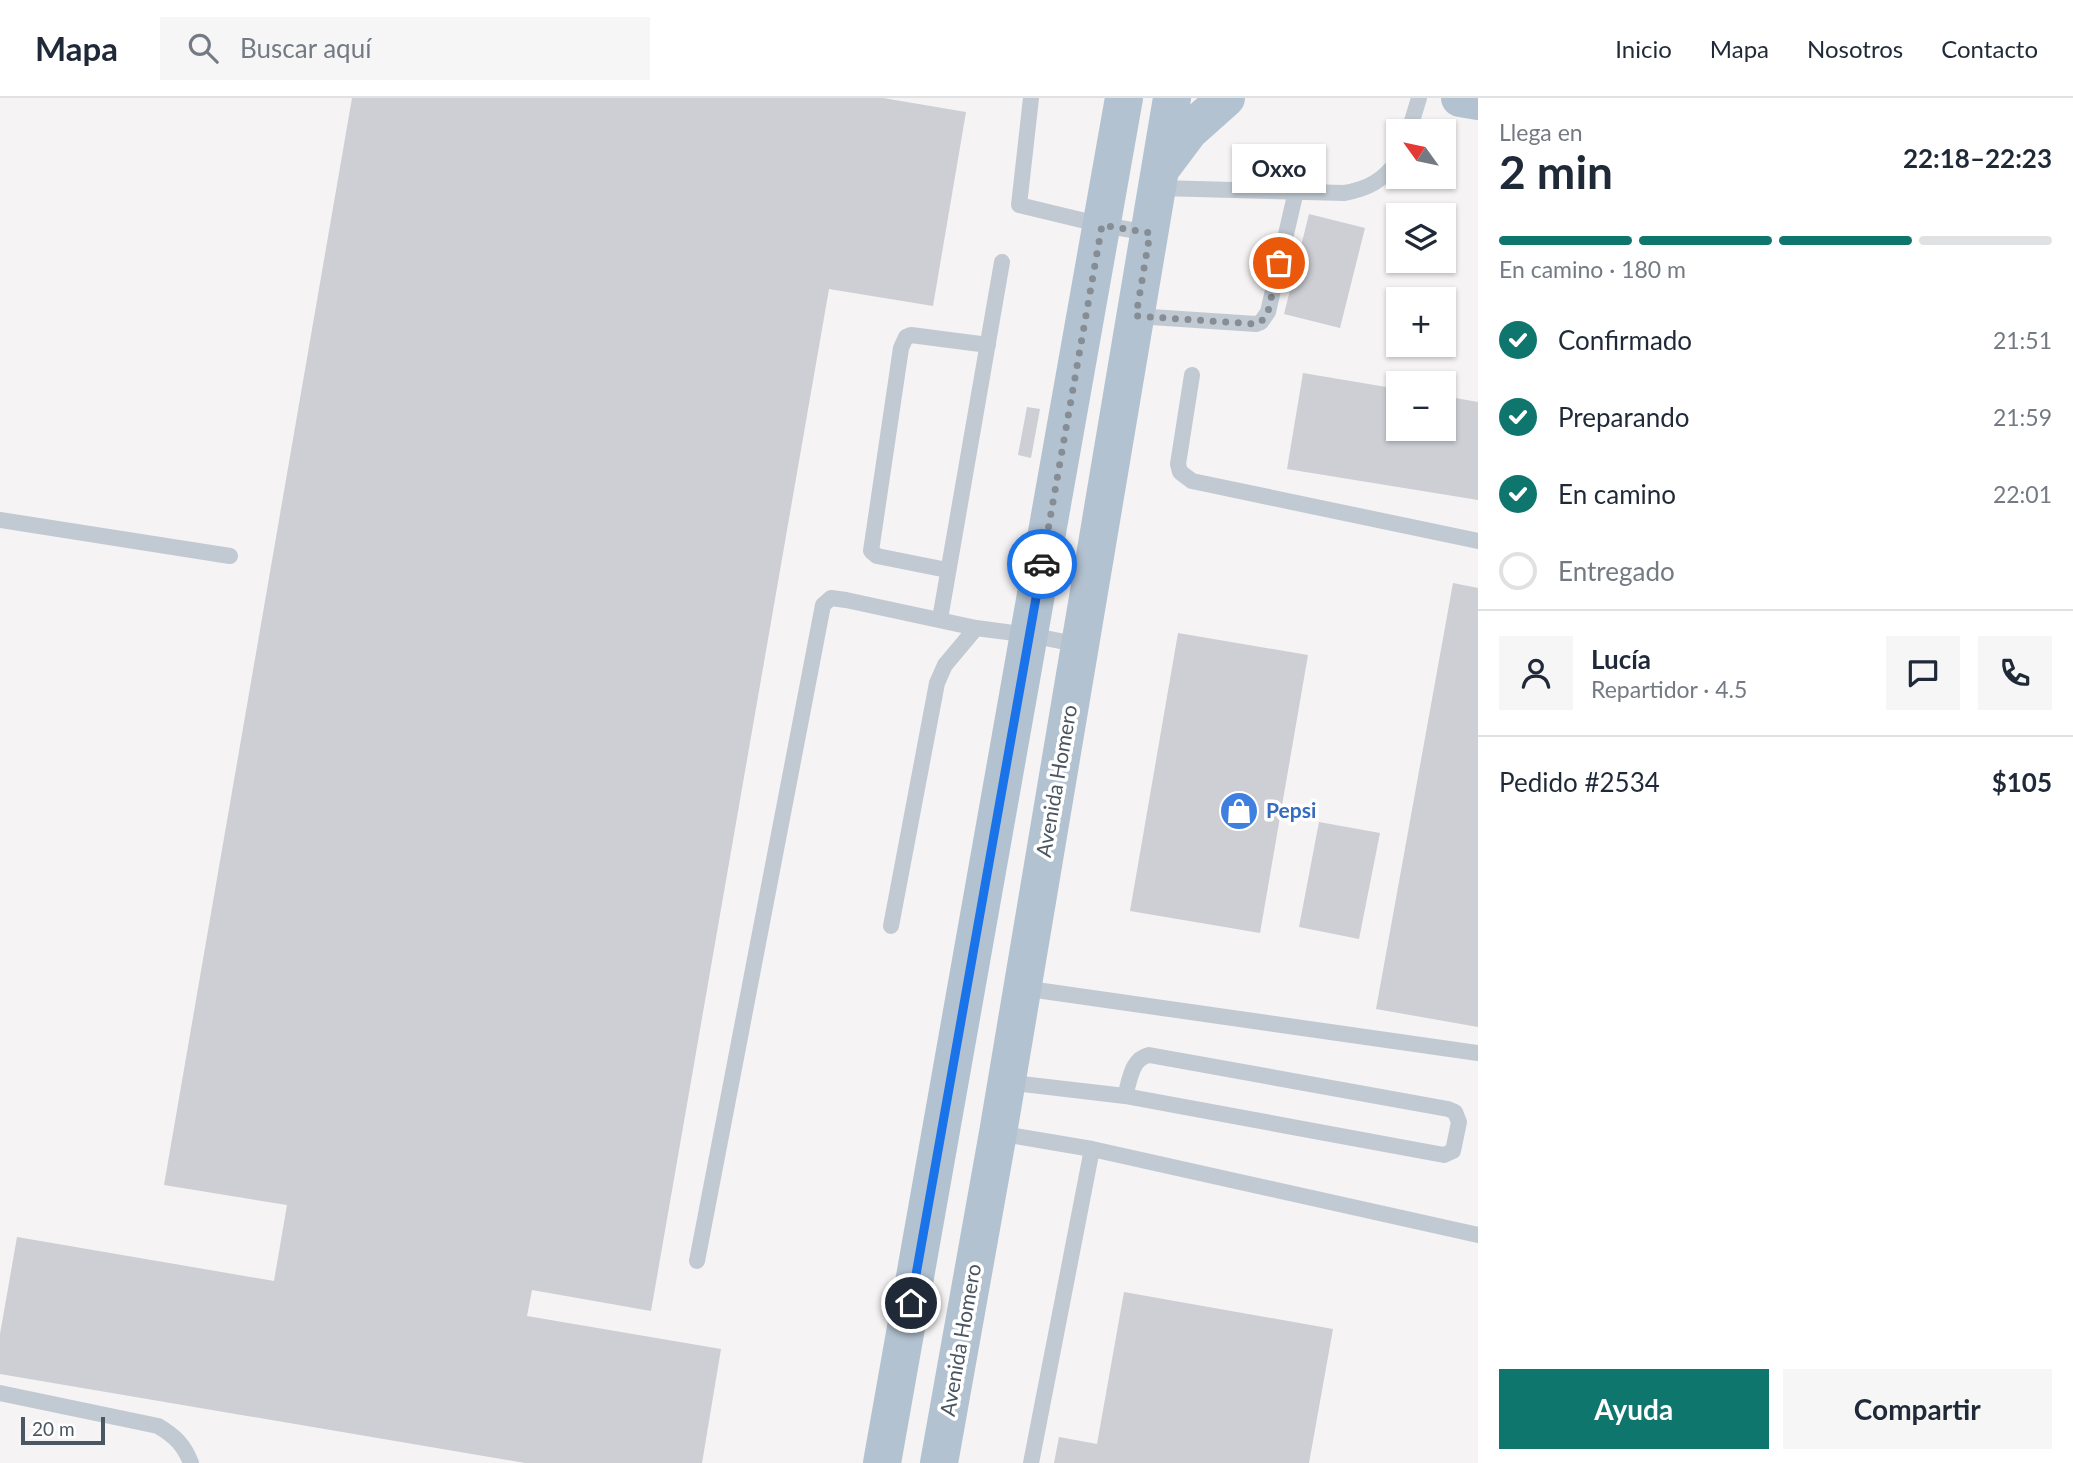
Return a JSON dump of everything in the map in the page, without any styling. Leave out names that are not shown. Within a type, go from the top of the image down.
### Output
[{"type":"main road","points":[[882,1463],[1124,98]]},
{"type":"main road","name":"Avenida Homero","points":[[939,1463],[998,1133],[1172,98]]},
{"type":"main road","points":[[1159,178],[1189,131],[1226,98]]},
{"type":"main road","points":[[1460,98],[1478,101]]},
{"type":"lane","points":[[1031,98],[1019,205],[1102,225],[1150,233]]},
{"type":"lane","points":[[1413,119],[1419,98]]},
{"type":"lane","points":[[1159,178],[1343,193],[1360,191],[1375,185],[1386,175]]},
{"type":"lane","points":[[1136,316],[1256,324],[1261,322],[1268,312],[1296,191]]},
{"type":"lane","points":[[940,620],[1002,262]]},
{"type":"lane","points":[[947,570],[877,556],[871,551],[901,348],[911,335],[988,345]]},
{"type":"lane","points":[[1192,375],[1178,464],[1180,471],[1192,481],[1478,541]]},
{"type":"lane","points":[[0,520],[230,556]]},
{"type":"lane","points":[[697,1261],[822,605],[831,598],[846,600],[976,628],[1080,645]]},
{"type":"lane","points":[[891,926],[937,683],[945,665],[976,628]]},
{"type":"lane","points":[[1022,988],[1478,1054]]},
{"type":"lane","points":[[1005,1082],[1125,1096],[1444,1156],[1453,1151],[1456,1145],[1460,1122],[1455,1112],[1448,1109],[1149,1055],[1139,1058],[1134,1064],[1125,1096]]},
{"type":"lane","points":[[998,1133],[1092,1149],[1478,1235]]},
{"type":"lane","points":[[1031,1463],[1092,1149]]},
{"type":"lane","points":[[0,1393],[158,1426],[185,1447],[191,1463]]},
{"type":"building","points":[[352,98],[883,98],[966,112],[933,306],[829,289],[651,1311],[532,1290],[527,1316],[721,1349],[702,1463],[525,1463],[0,1374],[0,1334],[17,1237],[274,1281],[287,1205],[164,1185]]},
{"type":"building","points":[[1309,214],[1365,228],[1340,328],[1284,314]]},
{"type":"building","points":[[1303,373],[1386,387],[1386,441],[1456,441],[1456,398],[1478,402],[1478,500],[1287,469]]},
{"type":"building","points":[[1027,407],[1040,409],[1031,458],[1018,455]]},
{"type":"building","points":[[1453,583],[1478,588],[1478,1027],[1376,1009]]},
{"type":"building","points":[[1178,633],[1308,655],[1260,933],[1130,911]]},
{"type":"building","points":[[1319,822],[1380,833],[1359,939],[1299,927]]},
{"type":"building","points":[[1124,1292],[1333,1329],[1309,1463],[1054,1463],[1059,1437],[1097,1444]]},
{"type":"way so far","points":[[1042,564],[1102,225],[1150,233],[1136,316],[1256,324],[1266,317],[1268,312],[1279,263]]},
{"type":"place","name":"Oxxo","points":[[1279,263]]},
{"type":"place","name":"Pepsi","points":[[1239,811]]},
{"type":"route","points":[[911,1303],[1042,564]]}]
